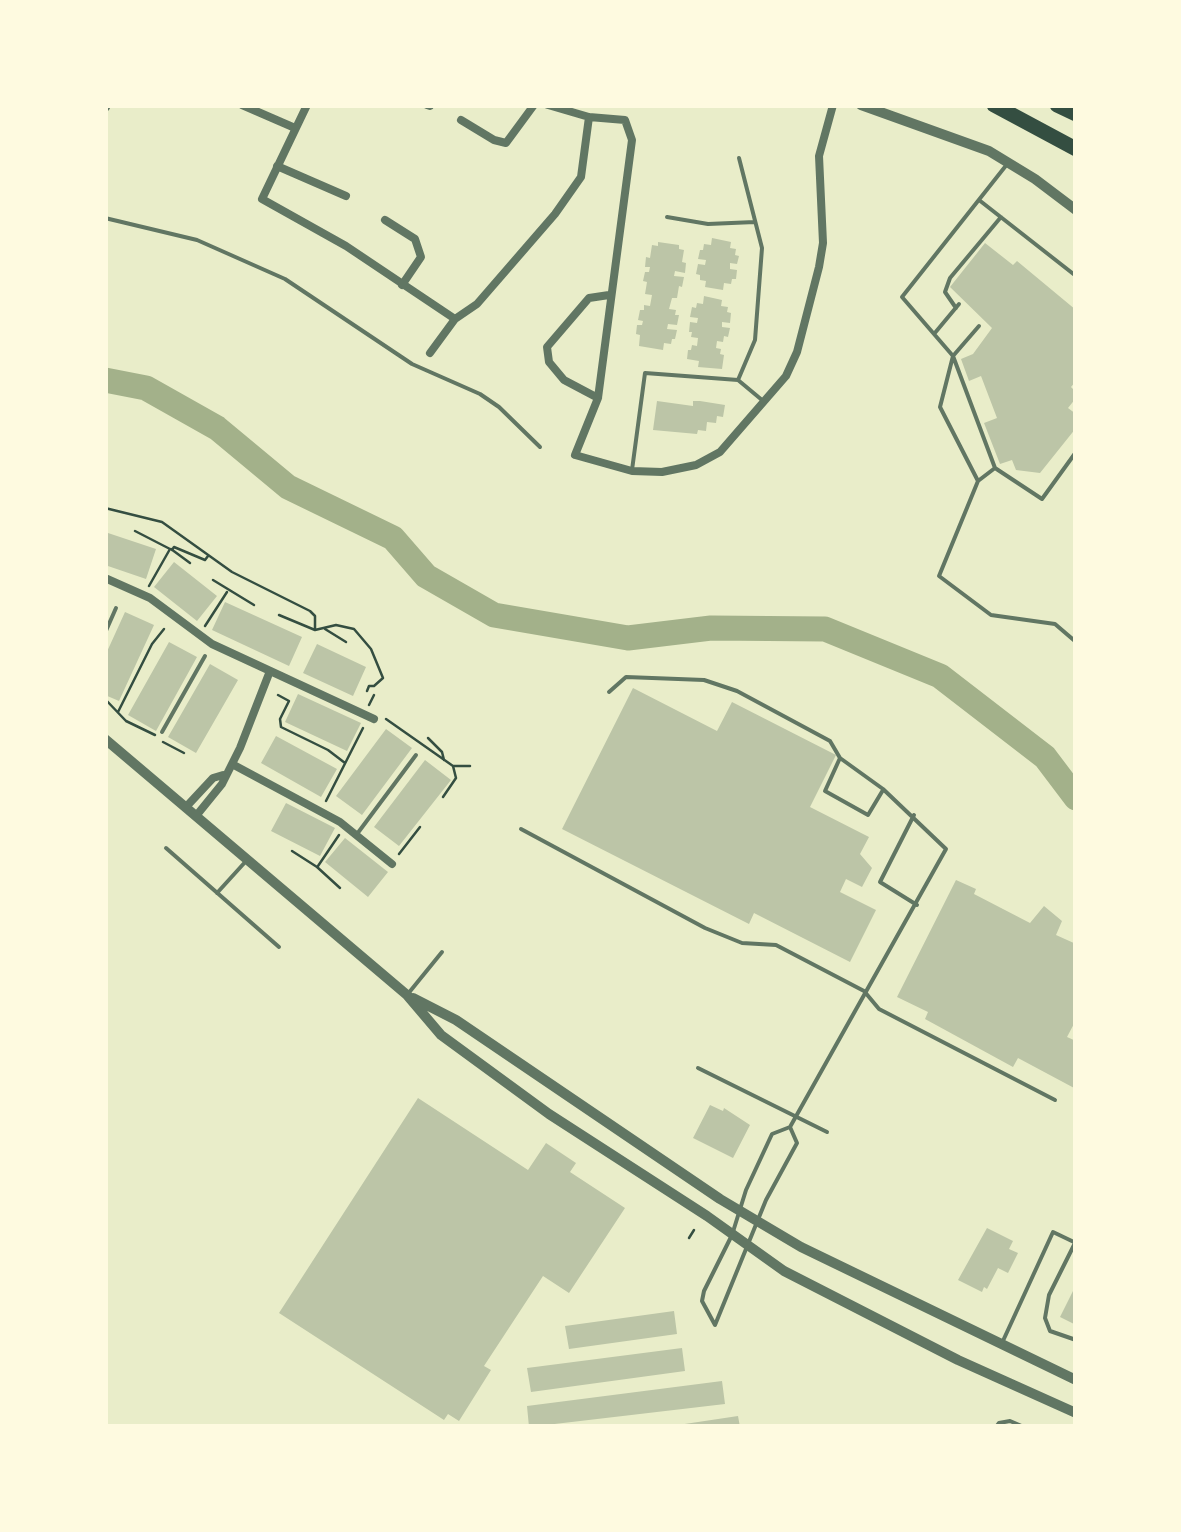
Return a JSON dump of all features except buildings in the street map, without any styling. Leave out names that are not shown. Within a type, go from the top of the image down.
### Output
[{"type":"highway","points":[[994,105],[1076,149]]},
{"type":"highway","points":[[1058,105],[1076,114]]},
{"type":"street","points":[[242,105],[295,128]]},
{"type":"street","points":[[307,105],[262,199],[346,246],[455,318]]},
{"type":"street","points":[[460,120],[506,143],[534,105]]},
{"type":"street","points":[[548,105],[589,118],[625,120],[632,140],[598,398],[575,454],[632,471],[662,472],[696,466],[720,452],[786,376],[797,352],[823,243],[820,156],[834,105]]},
{"type":"street","points":[[861,105],[989,151],[1076,210]]},
{"type":"street","points":[[430,353],[455,318],[477,304],[556,214],[581,178],[589,118]]},
{"type":"street","points":[[277,166],[346,196]]},
{"type":"street","points":[[385,220],[415,239],[420,257],[402,285]]},
{"type":"street","points":[[598,398],[564,380],[549,362],[547,348],[588,298],[609,295]]},
{"type":"street","points":[[105,578],[150,598],[210,647],[374,719]]},
{"type":"street","points":[[196,816],[222,784],[270,671]]},
{"type":"street","points":[[105,739],[407,995],[441,1035],[549,1114],[784,1271],[958,1360],[1076,1413]]},
{"type":"street","points":[[232,764],[343,825],[395,860]]},
{"type":"street","points":[[186,807],[213,778],[224,775]]},
{"type":"street","points":[[407,995],[456,1020],[759,1222],[833,1263],[1076,1380]]},
{"type":"lane","points":[[738,380],[755,340],[762,248],[739,158]]},
{"type":"lane","points":[[1008,163],[902,297],[953,356],[995,468],[1042,499],[1076,452]]},
{"type":"lane","points":[[979,200],[1076,276]]},
{"type":"lane","points":[[667,217],[708,224],[756,222]]},
{"type":"lane","points":[[934,334],[957,306],[944,292],[950,278],[1001,217]]},
{"type":"lane","points":[[105,218],[197,240],[285,279],[412,364],[480,394],[540,447]]},
{"type":"lane","points":[[978,481],[940,407],[953,356],[979,326]]},
{"type":"lane","points":[[632,471],[645,374],[738,380],[766,403]]},
{"type":"lane","points":[[995,468],[978,481],[939,576],[992,615],[1055,624],[1076,642]]},
{"type":"lane","points":[[105,633],[116,608]]},
{"type":"lane","points":[[162,732],[206,656]]},
{"type":"lane","points":[[609,692],[626,678],[704,680],[737,691],[830,741],[840,758],[883,789],[946,849],[790,1127],[772,1134],[702,1301],[715,1326],[766,1200],[797,1143],[790,1127]]},
{"type":"lane","points":[[357,834],[416,755]]},
{"type":"lane","points":[[840,758],[824,791],[868,815],[883,789]]},
{"type":"lane","points":[[914,816],[880,882],[917,905]]},
{"type":"lane","points":[[521,829],[705,928],[742,943],[776,945],[864,991],[879,1009],[1055,1100]]},
{"type":"lane","points":[[166,848],[279,948]]},
{"type":"lane","points":[[217,893],[247,860]]},
{"type":"lane","points":[[407,995],[442,952]]},
{"type":"lane","points":[[698,1068],[827,1132]]},
{"type":"lane","points":[[1002,1343],[1053,1232],[1076,1243],[1049,1294],[1045,1318],[1050,1331],[1076,1340]]},
{"type":"lane","points":[[996,1427],[999,1422],[1010,1421],[1024,1427]]},
{"type":"path","points":[[106,510],[162,522],[266,591],[310,611],[315,616],[315,630]]},
{"type":"path","points":[[135,531],[190,563]]},
{"type":"path","points":[[171,549],[205,560],[209,554]]},
{"type":"path","points":[[149,586],[171,549]]},
{"type":"path","points":[[213,580],[254,605]]},
{"type":"path","points":[[204,628],[228,591]]},
{"type":"path","points":[[279,616],[315,630],[336,625],[354,629],[372,649],[383,678],[369,686],[367,692]]},
{"type":"path","points":[[324,628],[327,634],[346,642]]},
{"type":"path","points":[[118,712],[152,644],[164,629]]},
{"type":"path","points":[[370,705],[374,695]]},
{"type":"path","points":[[278,696],[289,701],[281,726],[345,763]]},
{"type":"path","points":[[105,699],[126,721],[184,753]]},
{"type":"path","points":[[325,802],[374,719],[453,766],[470,766]]},
{"type":"path","points":[[428,738],[442,752],[443,760]]},
{"type":"path","points":[[443,797],[456,778],[453,766]]},
{"type":"path","points":[[317,867],[343,825]]},
{"type":"path","points":[[395,860],[420,828]]},
{"type":"path","points":[[292,850],[340,888]]},
{"type":"path","points":[[689,1238],[694,1230]]},
{"type":"waterway","points":[[105,380],[146,388],[217,428],[288,487],[393,538],[426,576],[494,615],[628,638],[711,628],[825,629],[940,676],[1045,757],[1076,798]]}]
